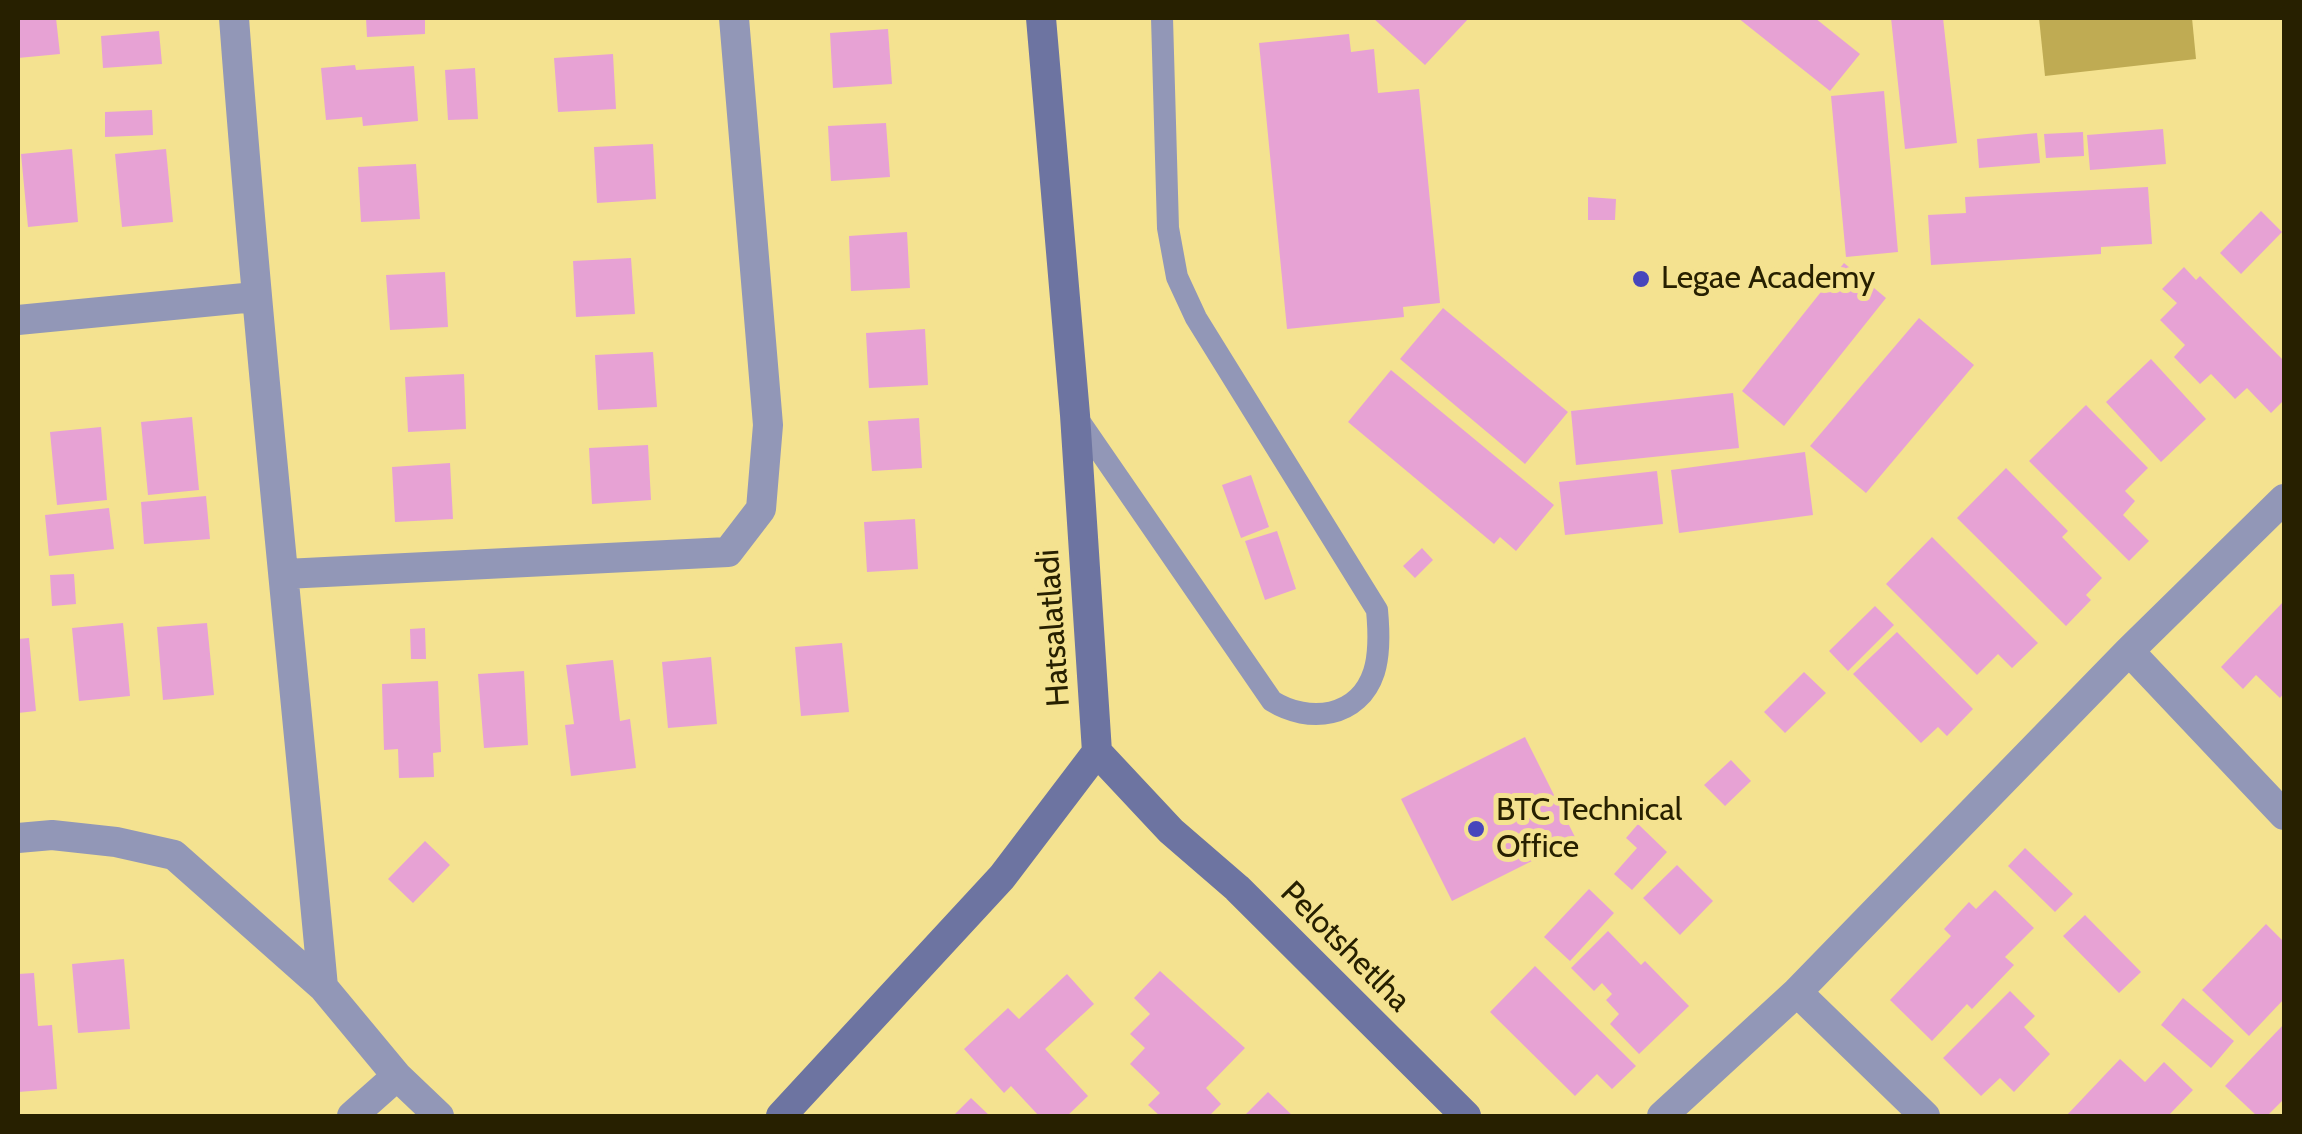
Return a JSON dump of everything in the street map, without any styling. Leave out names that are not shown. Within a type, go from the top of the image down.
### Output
[{"type":"street","points":[[234,18],[255,297],[323,987]]},
{"type":"street","points":[[285,574],[728,552],[761,509],[768,425],[734,18]]},
{"type":"street","name":"Hatsalatladi","points":[[1041,18],[1075,415],[1096,752]]},
{"type":"street","points":[[18,320],[255,297]]},
{"type":"street","points":[[1662,1116],[1797,992],[2129,651],[2284,500]]},
{"type":"street","points":[[2129,651],[2284,815]]},
{"type":"street","points":[[781,1116],[1002,876],[1096,752]]},
{"type":"street","name":"Pelotshetlha","points":[[1096,752],[1171,831],[1237,888],[1466,1116]]},
{"type":"street","points":[[18,838],[52,835],[100,840],[174,856],[323,987],[397,1076],[439,1116]]},
{"type":"street","points":[[1797,992],[1924,1116]]},
{"type":"street","points":[[352,1116],[397,1076]]},
{"type":"lane","points":[[1075,415],[1272,701],[1300,714],[1326,715],[1361,698],[1374,672],[1379,637],[1376,610],[1196,318],[1177,277],[1168,228],[1162,18]]},
{"type":"shaded area","points":[[2039,18],[2192,18],[2196,59],[2045,76]]},
{"type":"building","points":[[18,18],[56,18],[60,54],[18,58]]},
{"type":"building","points":[[366,18],[425,18],[425,34],[367,37]]},
{"type":"building","points":[[1373,18],[1469,18],[1425,65]]},
{"type":"building","points":[[1738,18],[1815,18],[1860,54],[1830,91]]},
{"type":"building","points":[[1891,18],[1943,18],[1957,143],[1905,149]]},
{"type":"building","points":[[888,29],[892,84],[833,88],[830,33]]},
{"type":"building","points":[[159,31],[162,64],[103,68],[101,36]]},
{"type":"building","points":[[1349,34],[1351,52],[1374,49],[1378,93],[1419,89],[1440,303],[1403,307],[1404,317],[1287,329],[1259,43]]},
{"type":"building","points":[[613,54],[616,109],[558,112],[554,58]]},
{"type":"building","points":[[355,65],[356,70],[414,66],[418,121],[363,126],[362,117],[326,120],[321,68]]},
{"type":"building","points":[[475,68],[478,119],[448,120],[445,70]]},
{"type":"building","points":[[1884,91],[1898,252],[1846,257],[1831,96]]},
{"type":"building","points":[[152,110],[153,135],[105,137],[105,112]]},
{"type":"building","points":[[886,123],[890,177],[831,181],[828,126]]},
{"type":"building","points":[[2163,129],[2166,164],[2090,170],[2087,135]]},
{"type":"building","points":[[2083,132],[2084,156],[2046,158],[2044,134]]},
{"type":"building","points":[[2037,133],[2040,163],[1979,168],[1977,139]]},
{"type":"building","points":[[653,144],[656,199],[597,203],[594,147]]},
{"type":"building","points":[[72,149],[78,222],[28,227],[21,154]]},
{"type":"building","points":[[166,149],[173,222],[122,227],[115,154]]},
{"type":"building","points":[[416,164],[420,219],[361,222],[358,167]]},
{"type":"building","points":[[2148,187],[2152,244],[2101,247],[2101,254],[1931,265],[1928,215],[1966,213],[1965,197]]},
{"type":"building","points":[[1588,197],[1616,199],[1615,220],[1588,220]]},
{"type":"building","points":[[2261,211],[2282,232],[2241,274],[2220,253]]},
{"type":"building","points":[[907,232],[910,288],[851,291],[849,236]]},
{"type":"building","points":[[631,258],[635,314],[576,317],[573,261]]},
{"type":"building","points":[[1844,263],[1886,298],[1784,426],[1742,391]]},
{"type":"building","points":[[2184,267],[2196,280],[2200,276],[2284,361],[2284,400],[2271,413],[2247,388],[2235,399],[2211,374],[2200,384],[2174,357],[2185,345],[2160,320],[2177,303],[2162,289]]},
{"type":"building","points":[[445,272],[448,327],[390,330],[386,275]]},
{"type":"building","points":[[1443,308],[1568,412],[1525,464],[1400,359]]},
{"type":"building","points":[[1919,318],[1974,365],[1866,493],[1810,446]]},
{"type":"building","points":[[925,329],[928,385],[869,388],[866,333]]},
{"type":"building","points":[[653,352],[657,407],[598,410],[595,355]]},
{"type":"building","points":[[2151,359],[2206,419],[2161,462],[2106,402]]},
{"type":"building","points":[[1391,370],[1554,505],[1516,551],[1500,537],[1494,544],[1348,422]]},
{"type":"building","points":[[464,374],[466,429],[408,432],[405,377]]},
{"type":"building","points":[[1733,393],[1739,448],[1576,465],[1571,411]]},
{"type":"building","points":[[2086,405],[2148,468],[2125,491],[2135,501],[2123,515],[2149,541],[2129,561],[2029,461]]},
{"type":"building","points":[[192,417],[199,490],[148,495],[141,422]]},
{"type":"building","points":[[919,418],[922,468],[872,471],[868,421]]},
{"type":"building","points":[[101,427],[107,500],[57,505],[50,432]]},
{"type":"building","points":[[648,445],[651,500],[592,504],[589,448]]},
{"type":"building","points":[[1805,452],[1813,515],[1679,533],[1671,470]]},
{"type":"building","points":[[450,463],[453,519],[395,522],[392,467]]},
{"type":"building","points":[[2006,468],[2068,531],[2062,537],[2102,578],[2086,595],[2091,600],[2066,626],[1957,518]]},
{"type":"building","points":[[1657,471],[1663,524],[1565,535],[1559,482]]},
{"type":"building","points":[[1251,475],[1269,527],[1241,538],[1222,485]]},
{"type":"building","points":[[206,496],[210,539],[144,544],[141,502]]},
{"type":"building","points":[[109,508],[114,549],[49,556],[45,515]]},
{"type":"building","points":[[915,519],[918,569],[867,572],[864,522]]},
{"type":"building","points":[[1277,531],[1296,589],[1265,600],[1245,541]]},
{"type":"building","points":[[1932,537],[2038,643],[2012,668],[1998,654],[1977,675],[1886,584]]},
{"type":"building","points":[[1422,548],[1433,560],[1415,578],[1403,566]]},
{"type":"building","points":[[74,574],[76,604],[52,606],[50,575]]},
{"type":"building","points":[[2284,601],[2284,693],[2280,698],[2256,675],[2243,689],[2221,667]]},
{"type":"building","points":[[1875,606],[1894,625],[1848,671],[1829,651]]},
{"type":"building","points":[[123,623],[130,696],[79,701],[72,628]]},
{"type":"building","points":[[207,623],[214,695],[163,700],[157,627]]},
{"type":"building","points":[[425,628],[426,659],[411,659],[410,629]]},
{"type":"building","points":[[1897,632],[1973,709],[1947,736],[1938,727],[1921,743],[1853,674]]},
{"type":"building","points":[[29,638],[36,711],[18,713],[18,639]]},
{"type":"building","points":[[842,643],[849,712],[801,716],[795,647]]},
{"type":"building","points":[[711,657],[717,724],[668,728],[662,662]]},
{"type":"building","points":[[613,660],[620,721],[630,719],[636,768],[571,776],[565,725],[574,724],[566,665]]},
{"type":"building","points":[[524,671],[528,745],[484,748],[478,674]]},
{"type":"building","points":[[1804,672],[1826,693],[1785,733],[1764,712]]},
{"type":"building","points":[[438,681],[441,752],[433,753],[434,777],[399,778],[398,749],[384,750],[382,684]]},
{"type":"building","points":[[1525,737],[1576,839],[1452,901],[1401,799]]},
{"type":"building","points":[[1731,760],[1751,781],[1725,806],[1704,785]]},
{"type":"building","points":[[1638,824],[1667,852],[1632,890],[1614,874],[1637,848],[1626,838]]},
{"type":"building","points":[[425,841],[450,865],[413,903],[388,879]]},
{"type":"building","points":[[2025,848],[2073,894],[2055,912],[2008,866]]},
{"type":"building","points":[[1677,865],[1713,901],[1680,935],[1643,898]]},
{"type":"building","points":[[1589,889],[1614,913],[1570,961],[1544,937]]},
{"type":"building","points":[[1995,890],[2034,928],[2005,957],[2014,965],[1972,1009],[1967,1004],[1932,1041],[1890,1000],[1951,936],[1944,929],[1969,902],[1976,909]]},
{"type":"building","points":[[2085,915],[2141,972],[2119,993],[2063,936]]},
{"type":"building","points":[[2266,924],[2284,942],[2284,999],[2249,1036],[2202,990]]},
{"type":"building","points":[[1608,931],[1641,965],[1645,961],[1689,1006],[1639,1054],[1610,1024],[1619,1014],[1606,1000],[1612,994],[1602,983],[1594,991],[1571,968]]},
{"type":"building","points":[[124,959],[130,1029],[78,1033],[72,964]]},
{"type":"building","points":[[1535,966],[1636,1066],[1612,1089],[1597,1074],[1575,1096],[1490,1012]]},
{"type":"building","points":[[1160,971],[1245,1048],[1206,1088],[1221,1104],[1209,1116],[1160,1116],[1148,1105],[1160,1093],[1130,1064],[1145,1048],[1130,1034],[1150,1014],[1134,998]]},
{"type":"building","points":[[34,973],[38,1026],[52,1025],[57,1089],[18,1092],[18,974]]},
{"type":"building","points":[[1067,974],[1094,1004],[1045,1049],[1088,1096],[1067,1116],[1039,1116],[1011,1086],[1004,1093],[964,1049],[1008,1008],[1019,1019]]},
{"type":"building","points":[[2010,991],[2035,1016],[2024,1027],[2050,1054],[2014,1092],[2000,1078],[1981,1096],[1943,1058]]},
{"type":"building","points":[[2183,998],[2234,1041],[2211,1068],[2161,1025]]},
{"type":"building","points":[[2284,1024],[2284,1099],[2267,1116],[2257,1116],[2225,1086]]},
{"type":"building","points":[[2120,1059],[2145,1082],[2164,1062],[2193,1090],[2168,1116],[2066,1116]]},
{"type":"building","points":[[1268,1092],[1293,1116],[1244,1116]]},
{"type":"building","points":[[971,1098],[990,1116],[953,1116]]},
{"type":"place","name":"Legae Academy","points":[[1641,279]]},
{"type":"place","name":"BTC Technical Office","points":[[1476,829]]}]
